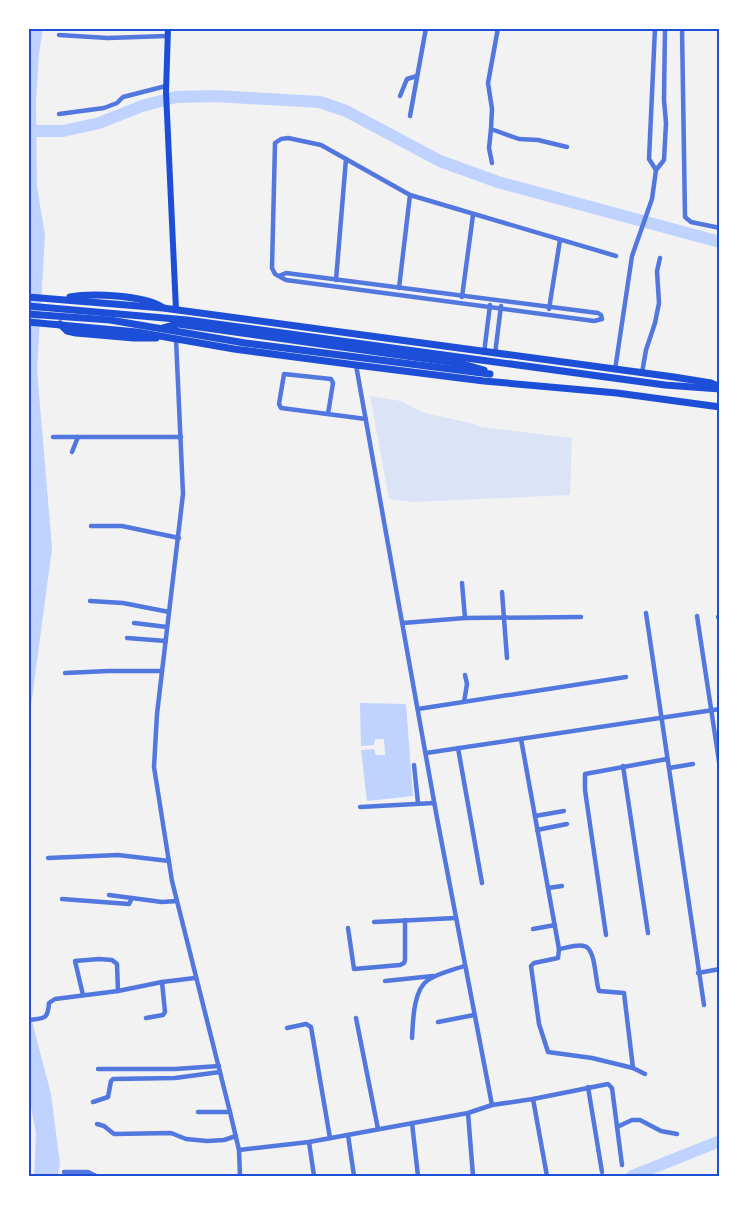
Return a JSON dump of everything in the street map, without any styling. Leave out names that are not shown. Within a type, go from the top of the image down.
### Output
[{"type":"main road","points":[[168,28],[166,108],[176,310]]},
{"type":"main road","points":[[163,308],[144,299],[83,295],[70,297],[62,302],[60,326],[67,332],[76,333],[134,338],[164,337]]},
{"type":"main road","points":[[28,297],[163,308],[705,382],[720,388]]},
{"type":"main road","points":[[28,306],[187,320],[665,385],[720,388]]},
{"type":"main road","points":[[28,314],[110,320],[245,343],[489,374]]},
{"type":"main road","points":[[28,322],[137,332],[356,365],[617,393],[720,407]]},
{"type":"main road","points":[[137,332],[178,324],[463,364],[482,370],[504,382]]},
{"type":"street","points":[[410,116],[426,28]]},
{"type":"street","points":[[492,163],[489,148],[492,110],[488,83],[498,28]]},
{"type":"street","points":[[655,28],[650,159],[656,170]]},
{"type":"street","points":[[615,370],[632,256],[652,199],[656,170],[664,160],[666,28]]},
{"type":"street","points":[[682,28],[685,217],[691,222],[720,228]]},
{"type":"street","points":[[59,35],[108,38],[167,36]]},
{"type":"street","points":[[400,96],[407,79],[417,76]]},
{"type":"street","points":[[59,114],[104,108],[117,103],[123,97],[166,89]]},
{"type":"street","points":[[652,113],[665,115]]},
{"type":"street","points":[[491,129],[519,139],[538,140],[567,147]]},
{"type":"street","points":[[279,276],[286,273],[598,313],[602,319],[594,321],[286,280],[275,274],[272,268],[275,144],[278,140],[288,138],[313,142],[410,195],[616,256]]},
{"type":"street","points":[[335,286],[346,159]]},
{"type":"street","points":[[398,294],[410,195]]},
{"type":"street","points":[[461,302],[473,215]]},
{"type":"street","points":[[548,315],[560,240]]},
{"type":"street","points":[[642,373],[659,303],[657,271],[660,258]]},
{"type":"street","points":[[484,352],[490,300]]},
{"type":"street","points":[[495,354],[502,301]]},
{"type":"street","points":[[489,321],[499,323]]},
{"type":"street","points":[[176,339],[183,494],[154,756],[157,790],[177,901],[236,1136],[240,1176]]},
{"type":"street","points":[[356,365],[434,803],[492,1105]]},
{"type":"street","points":[[328,414],[333,383],[331,379],[284,374],[279,404],[281,408],[366,419]]},
{"type":"street","points":[[53,437],[181,437]]},
{"type":"street","points":[[72,452],[78,437]]},
{"type":"street","points":[[91,525],[122,526],[179,538]]},
{"type":"street","points":[[462,583],[465,618]]},
{"type":"street","points":[[502,592],[507,658]]},
{"type":"street","points":[[90,601],[123,603],[169,612]]},
{"type":"street","points":[[646,613],[704,1005]]},
{"type":"street","points":[[697,616],[720,768]]},
{"type":"street","points":[[403,623],[465,618],[581,617]]},
{"type":"street","points":[[134,623],[167,627]]},
{"type":"street","points":[[127,638],[166,641]]},
{"type":"street","points":[[65,673],[162,671]]},
{"type":"street","points":[[464,702],[467,684],[465,675]]},
{"type":"street","points":[[418,709],[626,677]]},
{"type":"street","points":[[426,753],[720,709]]},
{"type":"street","points":[[521,740],[559,948],[558,958],[534,963],[531,966],[545,1049],[551,1054],[592,1058],[633,1068],[645,1074]]},
{"type":"street","points":[[458,748],[482,883]]},
{"type":"street","points":[[606,935],[585,774],[667,759]]},
{"type":"street","points":[[669,768],[693,764]]},
{"type":"street","points":[[414,765],[418,803]]},
{"type":"street","points":[[623,766],[648,933]]},
{"type":"street","points":[[360,807],[434,803]]},
{"type":"street","points":[[535,816],[564,811]]},
{"type":"street","points":[[537,830],[567,824]]},
{"type":"street","points":[[48,858],[118,855],[169,861]]},
{"type":"street","points":[[548,888],[562,886]]},
{"type":"street","points":[[109,896],[177,901]]},
{"type":"street","points":[[62,898],[129,904],[132,898]]},
{"type":"street","points":[[374,922],[456,918]]},
{"type":"street","points":[[348,928],[354,969],[400,964],[405,963],[405,920]]},
{"type":"street","points":[[533,929],[555,925]]},
{"type":"street","points":[[559,948],[584,945],[588,947],[592,954],[599,991],[624,993],[633,1068]]},
{"type":"street","points":[[83,995],[75,961],[112,960],[117,964],[118,991]]},
{"type":"street","points":[[385,981],[436,975],[464,966]]},
{"type":"street","points":[[698,973],[720,969]]},
{"type":"street","points":[[412,1038],[413,1015],[417,999],[426,981],[436,975]]},
{"type":"street","points":[[28,1020],[46,1017],[52,1000],[195,978]]},
{"type":"street","points":[[146,1018],[163,1015],[165,1012],[162,982]]},
{"type":"street","points":[[438,1022],[474,1015]]},
{"type":"street","points":[[356,1018],[378,1129]]},
{"type":"street","points":[[287,1028],[306,1024],[311,1027],[330,1138]]},
{"type":"street","points":[[98,1069],[175,1069],[219,1066]]},
{"type":"street","points":[[93,1101],[108,1097],[113,1079],[175,1078],[220,1072]]},
{"type":"street","points":[[239,1150],[309,1142],[468,1113],[492,1105],[610,1085],[622,1165]]},
{"type":"street","points":[[588,1087],[602,1172]]},
{"type":"street","points":[[533,1099],[547,1176]]},
{"type":"street","points":[[198,1112],[230,1112]]},
{"type":"street","points":[[468,1113],[473,1176]]},
{"type":"street","points":[[617,1126],[632,1120],[640,1120],[661,1131],[678,1134]]},
{"type":"street","points":[[412,1123],[418,1176]]},
{"type":"street","points":[[97,1124],[104,1126],[114,1134],[171,1133],[186,1139],[207,1141],[224,1140],[236,1136]]},
{"type":"street","points":[[348,1135],[354,1176]]},
{"type":"street","points":[[309,1142],[314,1176]]},
{"type":"street","points":[[64,1172],[88,1172],[96,1176]]},
{"type":"shaded area","points":[[370,396],[401,401],[421,412],[480,427],[572,438],[570,495],[413,502],[389,499]]},
{"type":"water","points":[[43,28],[36,101],[37,187],[45,235],[37,370],[52,548],[29,721],[28,29]]},
{"type":"water","points":[[360,703],[406,704],[413,796],[367,801],[361,750]]},
{"type":"water","points":[[28,1006],[51,1094],[60,1164],[58,1176],[34,1176],[36,1133],[29,1096]]},
{"type":"pier","points":[[375,739],[384,739],[385,755],[376,755],[374,749],[361,750],[361,746],[374,745]]},
{"type":"waterway","points":[[28,131],[63,131],[99,123],[142,106],[176,97],[214,96],[320,102],[346,111],[440,161],[498,182],[720,242]]},
{"type":"waterway","points":[[632,1176],[720,1141]]}]
